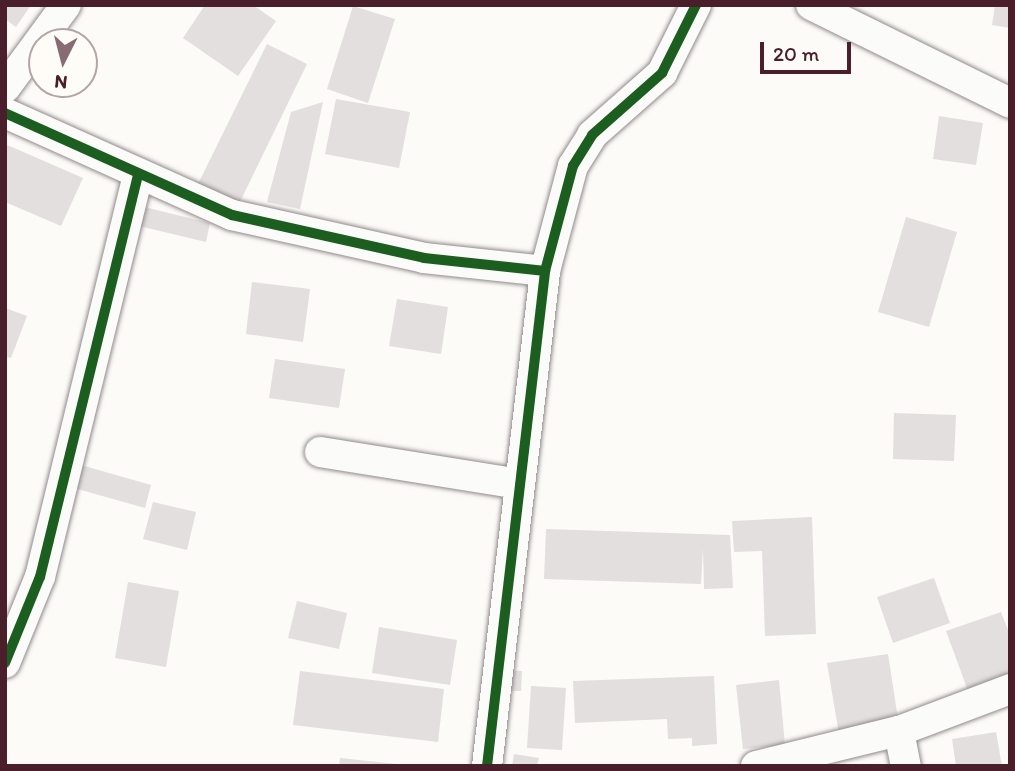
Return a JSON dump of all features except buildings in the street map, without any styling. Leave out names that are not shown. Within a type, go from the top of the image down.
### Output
[{"type":"street","points":[[5,88],[66,5]]},
{"type":"street","points":[[487,766],[545,271],[573,166],[592,135],[662,73],[696,5]]},
{"type":"street","points":[[811,5],[1010,103]]},
{"type":"street","points":[[5,113],[138,176],[232,215],[424,258],[545,271]]},
{"type":"street","points":[[5,663],[40,577],[138,176]]},
{"type":"street","points":[[320,452],[519,484]]},
{"type":"street","points":[[756,766],[899,731],[1010,689]]},
{"type":"street","points":[[899,731],[906,766]]},
{"type":"cycle path","points":[[487,766],[545,271],[573,166],[592,135],[662,73],[696,5]]},
{"type":"cycle path","points":[[5,113],[232,215],[424,258],[545,271]]},
{"type":"cycle path","points":[[5,663],[40,577],[138,176]]}]
